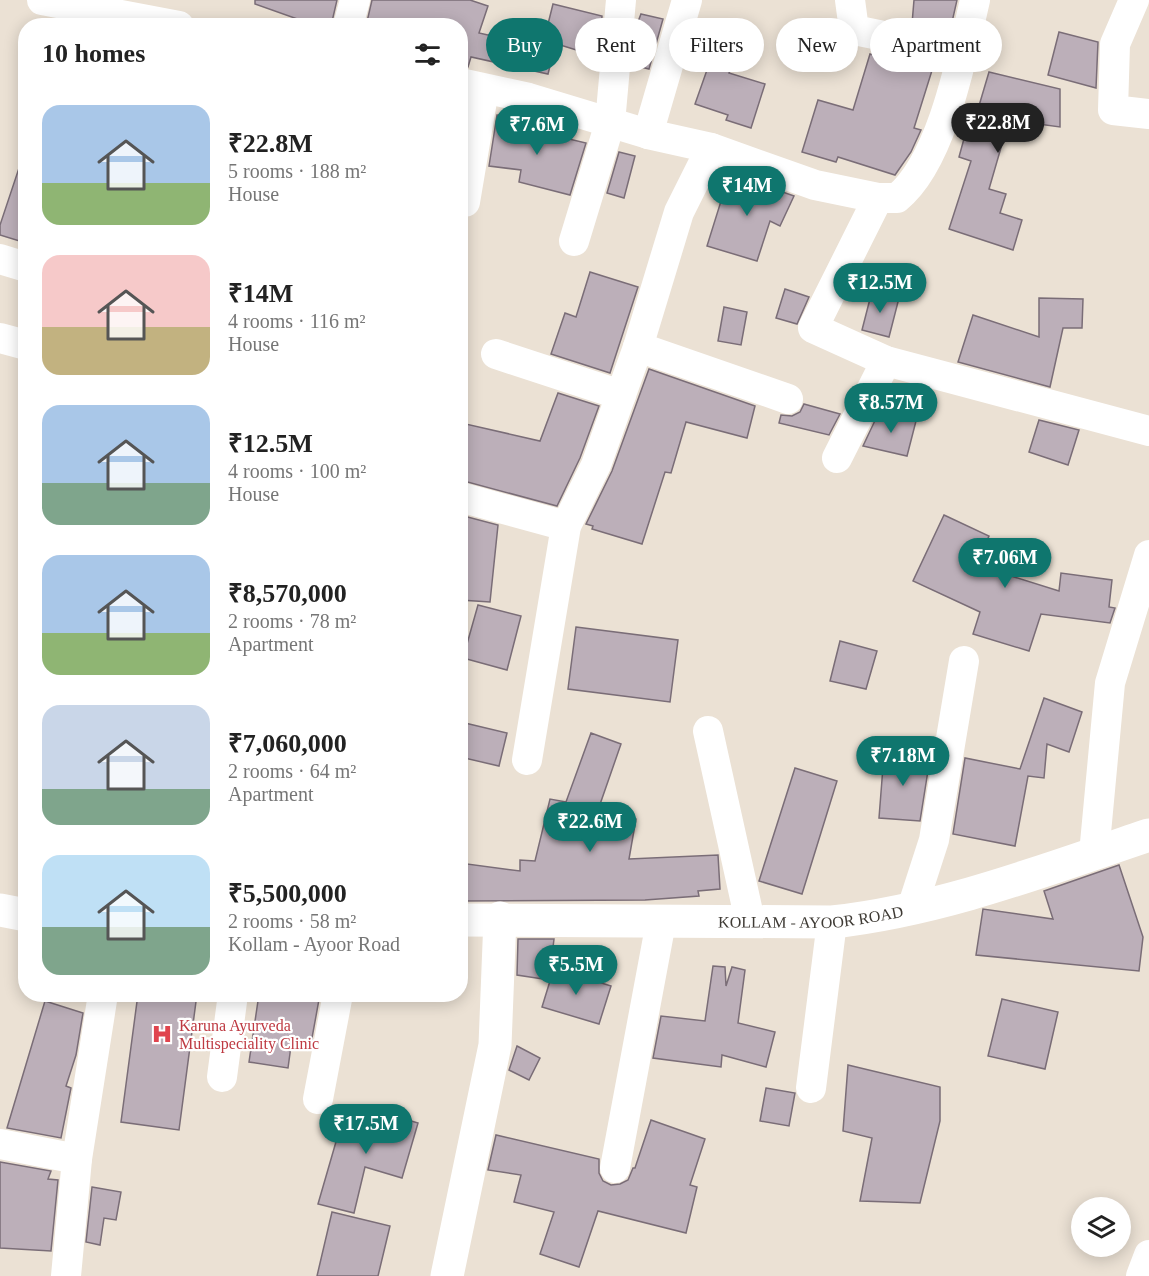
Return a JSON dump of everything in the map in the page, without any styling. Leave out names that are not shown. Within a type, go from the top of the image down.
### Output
[{"type":"main road","name":"KOLLAM - AYOOR ROAD","points":[[468,920],[500,918],[662,922],[832,922],[876,917],[1015,882],[1149,835]]},
{"type":"main road","points":[[0,910],[18,913]]},
{"type":"main road","points":[[447,1276],[495,1045],[500,918]]},
{"type":"street","points":[[42,0],[137,18]]},
{"type":"street","points":[[350,18],[355,0]]},
{"type":"street","points":[[574,241],[610,123],[621,0]]},
{"type":"street","points":[[648,134],[687,0]]},
{"type":"street","points":[[850,0],[854,30],[870,33]]},
{"type":"street","points":[[971,18],[975,0]]},
{"type":"street","points":[[1134,0],[1115,44],[1113,110],[1149,114]]},
{"type":"street","points":[[468,152],[472,86],[529,98],[648,134],[711,148],[815,185],[878,198],[897,198],[922,172],[937,136],[957,72]]},
{"type":"street","points":[[527,760],[566,526],[596,465],[638,347],[679,212],[711,148]]},
{"type":"street","points":[[878,198],[813,328],[886,361],[1149,431]]},
{"type":"street","points":[[0,259],[18,265]]},
{"type":"street","points":[[0,338],[18,343]]},
{"type":"street","points":[[638,347],[788,399]]},
{"type":"street","points":[[496,354],[621,395]]},
{"type":"street","points":[[837,458],[886,361]]},
{"type":"street","points":[[468,499],[566,526]]},
{"type":"street","points":[[1094,854],[1110,683],[1149,555]]},
{"type":"street","points":[[912,908],[934,840],[964,661]]},
{"type":"street","points":[[708,731],[750,921]]},
{"type":"street","points":[[615,1168],[662,922]]},
{"type":"street","points":[[811,1088],[832,922]]},
{"type":"street","points":[[66,1276],[77,1159],[102,1002]]},
{"type":"street","points":[[222,1077],[232,1002]]},
{"type":"street","points":[[318,1099],[336,1002]]},
{"type":"street","points":[[0,1144],[77,1159]]},
{"type":"street","points":[[1141,1276],[1149,1255]]},
{"type":"building","points":[[255,0],[337,0],[333,18],[294,18],[255,4]]},
{"type":"building","points":[[372,0],[470,0],[488,6],[479,33],[486,35],[486,60],[471,57],[468,67],[468,18],[368,18]]},
{"type":"building","points":[[914,0],[957,0],[953,18],[912,18]]},
{"type":"building","points":[[553,4],[602,16],[602,18],[575,18],[575,50],[563,46],[563,18],[550,18]]},
{"type":"building","points":[[641,14],[663,19],[657,40],[657,18],[639,18]]},
{"type":"building","points":[[1059,32],[1098,42],[1096,88],[1048,75]]},
{"type":"building","points":[[870,54],[870,72],[932,72],[914,128],[921,130],[911,152],[895,175],[838,157],[836,162],[802,152],[818,100],[853,110]]},
{"type":"building","points":[[706,72],[729,72],[765,84],[751,128],[726,120],[728,115],[695,104]]},
{"type":"building","points":[[989,72],[1060,89],[1060,127],[1009,120],[989,189],[1006,194],[1000,213],[1022,220],[1013,250],[949,229],[971,161],[959,157],[968,124],[973,126]]},
{"type":"building","points":[[497,115],[511,117],[510,125],[586,143],[570,195],[519,182],[521,170],[489,166]]},
{"type":"building","points":[[619,152],[635,156],[624,198],[607,193]]},
{"type":"building","points":[[18,171],[18,241],[0,235],[0,225]]},
{"type":"building","points":[[731,174],[794,196],[780,226],[770,221],[757,261],[707,246],[722,198],[720,197]]},
{"type":"building","points":[[590,272],[638,287],[610,373],[551,354],[565,313],[576,317]]},
{"type":"building","points":[[785,289],[809,297],[797,324],[776,318]]},
{"type":"building","points":[[872,291],[899,298],[889,337],[862,330]]},
{"type":"building","points":[[1039,298],[1083,299],[1082,328],[1063,328],[1050,387],[958,362],[973,315],[1039,337]]},
{"type":"building","points":[[724,307],[747,312],[741,345],[718,341]]},
{"type":"building","points":[[649,369],[755,406],[747,438],[686,422],[671,473],[665,472],[642,544],[592,529],[593,526],[586,524],[612,471]]},
{"type":"building","points":[[558,393],[599,406],[580,458],[557,506],[468,482],[468,424],[540,441]]},
{"type":"building","points":[[804,404],[840,414],[829,435],[779,423],[781,415],[792,416],[800,412]]},
{"type":"building","points":[[879,412],[916,421],[907,456],[863,446]]},
{"type":"building","points":[[1039,420],[1079,430],[1068,465],[1029,452]]},
{"type":"building","points":[[944,515],[989,536],[976,565],[1059,591],[1061,573],[1112,580],[1109,607],[1115,608],[1110,623],[1041,614],[1029,651],[973,634],[980,612],[913,581]]},
{"type":"building","points":[[468,517],[498,525],[490,602],[468,601]]},
{"type":"building","points":[[478,605],[521,616],[507,670],[468,659],[468,640]]},
{"type":"building","points":[[576,627],[678,640],[670,702],[568,689]]},
{"type":"building","points":[[840,641],[877,651],[866,689],[830,681]]},
{"type":"building","points":[[1044,698],[1082,712],[1069,752],[1047,744],[1044,778],[1028,776],[1015,846],[953,834],[965,758],[1020,769]]},
{"type":"building","points":[[468,724],[507,733],[499,766],[468,759]]},
{"type":"building","points":[[591,733],[621,744],[597,813],[636,819],[629,859],[718,855],[720,889],[698,891],[699,896],[645,900],[468,901],[468,864],[520,871],[520,860],[535,861],[550,799],[566,802]]},
{"type":"building","points":[[884,754],[930,758],[920,821],[879,818]]},
{"type":"building","points":[[795,768],[837,781],[802,894],[759,881]]},
{"type":"building","points":[[1119,865],[1143,937],[1139,971],[976,955],[983,909],[1053,919],[1044,891]]},
{"type":"building","points":[[518,939],[554,939],[549,980],[517,975]]},
{"type":"building","points":[[713,966],[725,967],[726,986],[732,967],[745,970],[738,1023],[775,1032],[766,1067],[722,1055],[721,1067],[653,1058],[661,1016],[705,1021]]},
{"type":"building","points":[[554,968],[611,986],[599,1024],[542,1007]]},
{"type":"building","points":[[1002,999],[1058,1012],[1045,1069],[988,1056]]},
{"type":"building","points":[[45,1002],[83,1013],[76,1055],[66,1086],[71,1088],[61,1138],[7,1128]]},
{"type":"building","points":[[137,1002],[196,1002],[179,1130],[121,1122]]},
{"type":"building","points":[[258,1002],[319,1002],[310,1049],[291,1046],[288,1068],[249,1062]]},
{"type":"building","points":[[517,1046],[540,1058],[529,1080],[509,1070]]},
{"type":"building","points":[[848,1065],[940,1087],[940,1121],[920,1203],[860,1201],[872,1138],[843,1131]]},
{"type":"building","points":[[766,1088],[795,1093],[789,1126],[760,1121]]},
{"type":"building","points":[[358,1105],[418,1123],[402,1178],[365,1167],[354,1213],[318,1204],[340,1128],[350,1131]]},
{"type":"building","points":[[651,1120],[705,1139],[690,1185],[697,1187],[686,1233],[598,1211],[579,1267],[540,1254],[554,1212],[514,1202],[521,1175],[488,1170],[496,1135],[599,1159],[599,1173],[603,1181],[611,1185],[628,1180],[635,1168]]},
{"type":"building","points":[[0,1162],[51,1171],[48,1179],[58,1180],[51,1251],[0,1248]]},
{"type":"building","points":[[92,1187],[121,1192],[116,1220],[104,1218],[100,1245],[86,1242]]},
{"type":"building","points":[[332,1212],[390,1226],[378,1276],[317,1276]]},
{"type":"place","name":"Karuna Ayurveda Multispeciality Clinic","points":[[162,1034]]}]
